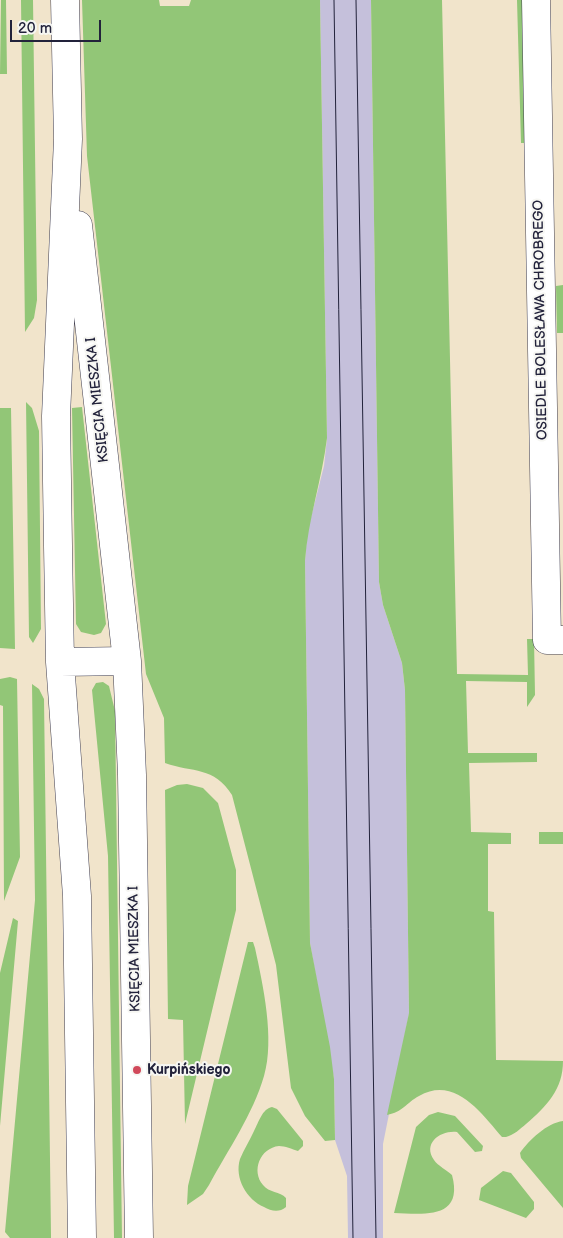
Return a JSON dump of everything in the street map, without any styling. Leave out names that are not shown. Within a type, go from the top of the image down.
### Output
[{"type":"street","name":"KSIĘCIA MIESZKA I","points":[[65,0],[68,139],[56,416],[60,662],[77,896],[82,1238]]},
{"type":"street","name":"OSIEDLE BOLESŁAWA CHROBREGO","points":[[536,0],[555,640]]},
{"type":"street","name":"KSIĘCIA MIESZKA I","points":[[68,139],[127,661],[132,784],[138,1225]]},
{"type":"street","points":[[58,363],[100,413]]},
{"type":"street","points":[[60,662],[127,661]]},
{"type":"street","points":[[138,1225],[152,1238]]},
{"type":"shaded area","points":[[320,0],[371,0],[379,582],[383,605],[402,663],[405,690],[409,1014],[383,1144],[383,1238],[348,1238],[347,1176],[335,1140],[334,1079],[310,943],[305,561],[307,533],[324,466],[327,438]]},
{"type":"green space","points":[[1,0],[6,0],[7,74],[0,74]]},
{"type":"green space","points":[[21,0],[33,0],[37,300],[34,318],[25,332]]},
{"type":"green space","points":[[82,0],[159,0],[160,6],[189,6],[191,0],[320,0],[327,438],[309,530],[305,561],[310,943],[330,1047],[334,1079],[335,1140],[325,1141],[305,1116],[291,1088],[276,965],[232,795],[218,779],[210,775],[165,763],[164,718],[146,674],[87,156]]},
{"type":"green space","points":[[371,0],[442,0],[457,674],[528,675],[527,639],[534,639],[535,695],[527,707],[527,682],[466,681],[468,753],[537,753],[537,762],[469,763],[471,832],[511,833],[511,844],[488,844],[488,911],[494,912],[496,1060],[563,1061],[560,1080],[547,1104],[519,1130],[506,1137],[502,1137],[486,1118],[466,1100],[444,1090],[432,1091],[419,1096],[401,1110],[387,1115],[409,1013],[405,690],[402,663],[383,605],[379,582]]},
{"type":"green space","points":[[517,0],[523,0],[525,143],[521,143]]},
{"type":"green space","points":[[563,285],[563,333],[557,333],[556,286]]},
{"type":"green space","points":[[26,402],[32,408],[39,431],[41,629],[33,643],[29,637]]},
{"type":"green space","points":[[82,407],[106,624],[101,633],[94,635],[81,632],[76,624],[72,408]]},
{"type":"green space","points":[[0,408],[11,408],[15,649],[0,648]]},
{"type":"green space","points":[[10,677],[17,679],[20,857],[4,901],[3,706],[0,705],[0,679]]},
{"type":"green space","points":[[103,682],[109,686],[115,711],[122,1238],[114,1238],[108,856],[92,690],[96,683]]},
{"type":"green space","points":[[32,684],[39,689],[44,699],[51,1238],[10,1238],[5,1232],[35,900]]},
{"type":"green space","points":[[187,784],[203,788],[218,803],[236,870],[236,910],[185,1124],[183,1020],[168,1019],[165,790],[177,785]]},
{"type":"green space","points":[[539,832],[563,832],[563,844],[539,844]]},
{"type":"green space","points":[[13,918],[18,921],[0,1126],[0,973]]},
{"type":"green space","points":[[248,942],[253,942],[255,948],[267,1012],[268,1046],[264,1076],[247,1118],[209,1185],[203,1194],[187,1205],[188,1186]]},
{"type":"green space","points":[[272,1107],[277,1109],[303,1141],[303,1146],[298,1151],[279,1146],[267,1151],[259,1161],[259,1179],[265,1188],[286,1198],[286,1207],[278,1211],[258,1204],[252,1199],[243,1187],[239,1174],[240,1159],[243,1152],[261,1116]]},
{"type":"green space","points":[[438,1112],[455,1116],[483,1146],[482,1151],[475,1152],[457,1132],[440,1135],[432,1143],[430,1148],[431,1154],[436,1162],[452,1175],[454,1190],[452,1200],[447,1207],[438,1211],[417,1214],[394,1213],[416,1127],[429,1115]]},
{"type":"green space","points":[[563,1121],[563,1208],[521,1158],[520,1153],[539,1133],[557,1122]]},
{"type":"green space","points":[[503,1171],[511,1173],[534,1202],[534,1209],[526,1218],[479,1200],[481,1188]]},
{"type":"tram line","points":[[334,0],[353,1238]]},
{"type":"tram line","points":[[356,0],[376,1238]]},
{"type":"place","name":"Kurpińskiego","points":[[137,1070]]}]
